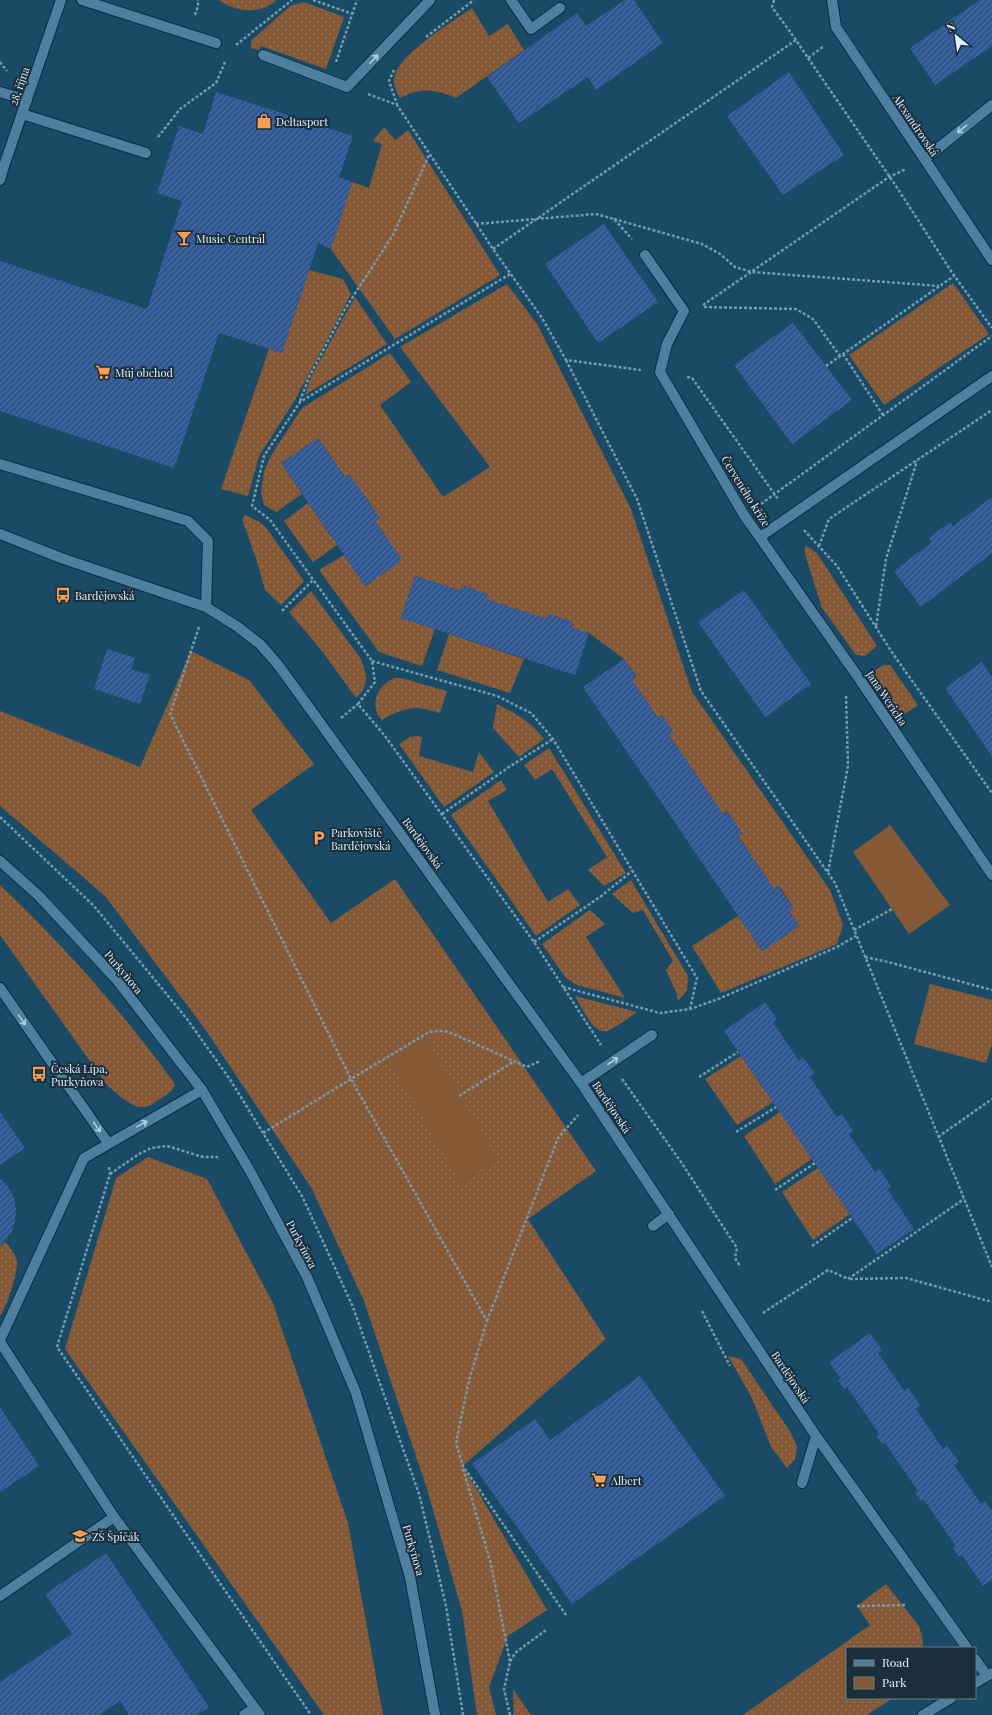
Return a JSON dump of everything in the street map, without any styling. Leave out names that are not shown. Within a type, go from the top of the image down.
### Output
[{"type":"street","name":"28. října","points":[[0,180],[60,0]]},
{"type":"street","points":[[82,0],[216,44]]},
{"type":"street","points":[[263,55],[347,87],[430,0]]},
{"type":"street","points":[[511,0],[531,29],[560,8]]},
{"type":"street","name":"Alexandrovská","points":[[832,0],[836,27],[992,260]]},
{"type":"street","points":[[0,92],[27,100]]},
{"type":"street","points":[[925,159],[992,104]]},
{"type":"street","points":[[22,114],[146,153]]},
{"type":"street","points":[[645,255],[684,312],[667,344],[660,372]]},
{"type":"street","name":"Červeného kříže","points":[[660,372],[744,515],[760,537],[992,376]]},
{"type":"street","points":[[0,464],[188,521],[208,541],[206,607]]},
{"type":"street","name":"Bardějovská","points":[[0,534],[61,558],[206,607],[238,627],[261,645],[279,666],[581,1083],[816,1436],[966,1647]]},
{"type":"street","name":"Jana Wericha","points":[[760,537],[992,875]]},
{"type":"street","name":"Purkyňova","points":[[0,861],[40,896],[116,979],[202,1090],[250,1171],[307,1277],[356,1393],[410,1577],[435,1715]]},
{"type":"street","points":[[0,988],[108,1143]]},
{"type":"street","points":[[581,1083],[652,1034]]},
{"type":"street","points":[[202,1090],[84,1158],[0,1341],[114,1517],[258,1711],[244,1715]]},
{"type":"street","points":[[653,1226],[669,1214]]},
{"type":"street","points":[[802,1483],[816,1436]]},
{"type":"street","points":[[0,1596],[114,1517]]},
{"type":"street","points":[[976,1660],[989,1674],[976,1683]]},
{"type":"street","points":[[923,1715],[949,1699]]},
{"type":"path","points":[[146,153],[180,109],[216,83],[231,48],[292,0]]},
{"type":"path","points":[[314,0],[353,14]]},
{"type":"path","points":[[330,81],[357,0]]},
{"type":"path","points":[[420,41],[474,0]]},
{"type":"path","points":[[774,0],[772,7],[889,177],[954,276],[992,328]]},
{"type":"path","points":[[808,58],[841,35]]},
{"type":"path","points":[[493,249],[796,40]]},
{"type":"path","points":[[216,44],[231,48]]},
{"type":"path","points":[[395,68],[389,81],[397,104],[476,224],[542,318],[566,360],[638,499],[701,691],[835,883],[992,1267]]},
{"type":"path","points":[[347,87],[397,104]]},
{"type":"path","points":[[339,719],[358,704],[375,682],[372,661],[270,520],[252,506],[264,456],[300,402],[309,377],[345,309],[393,235],[430,154]]},
{"type":"path","points":[[840,356],[813,319],[796,309],[700,307],[889,177],[925,159]]},
{"type":"path","points":[[476,224],[596,214],[702,244],[720,254],[735,268],[752,272],[939,286]]},
{"type":"path","points":[[614,219],[645,255]]},
{"type":"path","points":[[300,402],[510,274]]},
{"type":"path","points":[[826,366],[954,276]]},
{"type":"path","points":[[744,515],[992,336]]},
{"type":"path","points":[[843,354],[883,415]]},
{"type":"path","points":[[566,360],[660,372],[692,378],[790,515],[837,566],[893,654],[992,793]]},
{"type":"path","points":[[819,546],[829,519],[992,410]]},
{"type":"path","points":[[876,627],[886,559],[917,460]]},
{"type":"path","points":[[282,611],[313,580]]},
{"type":"path","points":[[206,607],[170,714],[351,1078],[486,1321]]},
{"type":"path","points":[[372,661],[497,696],[531,713],[553,739],[696,978],[690,1009]]},
{"type":"path","points":[[828,873],[848,766],[845,697],[858,678]]},
{"type":"path","points":[[358,704],[385,736],[534,942],[603,1048]]},
{"type":"path","points":[[442,814],[509,767],[553,739]]},
{"type":"path","points":[[534,942],[600,896],[632,871]]},
{"type":"path","points":[[854,930],[892,909]]},
{"type":"path","points":[[563,987],[660,1013],[690,1009],[721,998],[837,947],[856,936]]},
{"type":"path","points":[[864,957],[992,990]]},
{"type":"path","points":[[263,1133],[351,1078],[429,1032],[449,1032],[527,1067],[541,1060]]},
{"type":"path","points":[[699,1076],[738,1052]]},
{"type":"path","points":[[459,1096],[514,1062]]},
{"type":"path","points":[[620,1075],[681,1162],[737,1248],[735,1258],[740,1266]]},
{"type":"path","points":[[938,1137],[992,1099]]},
{"type":"path","points":[[736,1132],[776,1107]]},
{"type":"path","points":[[510,1662],[491,1564],[456,1443],[469,1380],[486,1321],[558,1138],[578,1115]]},
{"type":"path","points":[[108,1143],[110,1174],[57,1347],[311,1715]]},
{"type":"path","points":[[110,1174],[139,1154],[151,1148],[168,1146],[203,1157],[223,1157]]},
{"type":"path","points":[[775,1190],[815,1163]]},
{"type":"path","points":[[848,1279],[964,1199]]},
{"type":"path","points":[[812,1246],[852,1218]]},
{"type":"path","points":[[763,1313],[828,1270],[848,1279],[906,1278],[992,1302]]},
{"type":"path","points":[[702,1311],[730,1366]]},
{"type":"path","points":[[463,1466],[566,1616]]},
{"type":"path","points":[[857,1606],[907,1605]]},
{"type":"path","points":[[510,1715],[504,1689],[510,1662],[515,1653],[546,1630]]},
{"type":"green space","points":[[219,0],[276,0],[263,8],[248,10],[232,7]]},
{"type":"green space","points":[[304,2],[344,17],[326,69],[261,46],[259,50],[251,48],[251,41],[290,6]]},
{"type":"green space","points":[[472,8],[489,36],[508,24],[524,50],[456,98],[428,90],[408,94],[400,98],[394,84],[395,75],[399,66],[417,47]]},
{"type":"green space","points":[[384,127],[395,140],[408,130],[500,275],[395,339],[331,249],[352,182],[369,188],[382,144],[373,141]]},
{"type":"green space","points":[[309,270],[343,279],[351,294],[295,400],[259,456],[248,496],[221,489],[269,349],[282,353]]},
{"type":"green space","points":[[953,283],[989,334],[884,405],[849,355]]},
{"type":"green space","points":[[507,284],[537,324],[631,509],[692,692],[830,890],[843,925],[837,944],[721,993],[692,946],[738,916],[762,951],[799,926],[789,911],[793,907],[779,886],[774,889],[738,836],[742,833],[727,811],[723,814],[669,735],[673,731],[662,715],[658,718],[632,680],[636,676],[624,659],[589,633],[572,628],[573,622],[548,614],[547,619],[486,599],[487,594],[462,585],[461,591],[415,576],[401,618],[435,629],[422,666],[379,652],[319,570],[344,555],[365,586],[402,560],[375,521],[380,518],[349,474],[345,477],[318,438],[281,463],[302,494],[276,512],[264,505],[261,493],[264,471],[272,454],[302,408],[390,353],[411,382],[380,405],[443,497],[490,467],[400,347]]},
{"type":"green space","points":[[355,297],[387,344],[305,395],[311,377]]},
{"type":"green space","points":[[308,503],[337,545],[313,562],[284,521]]},
{"type":"green space","points":[[245,515],[260,522],[267,529],[304,581],[281,605],[265,590],[256,558],[242,519]]},
{"type":"green space","points":[[805,545],[817,553],[877,646],[865,656],[856,655],[822,608],[805,554]]},
{"type":"green space","points":[[311,591],[361,659],[365,670],[366,680],[364,688],[356,698],[322,651],[289,612]]},
{"type":"green space","points":[[449,634],[524,659],[510,693],[437,670]]},
{"type":"green space","points":[[191,651],[249,680],[314,764],[251,810],[331,923],[395,879],[596,1171],[528,1219],[606,1339],[463,1466],[547,1610],[508,1636],[489,1687],[496,1715],[477,1715],[462,1611],[427,1489],[364,1301],[312,1189],[205,1029],[105,896],[0,806],[0,711],[140,767]]},
{"type":"green space","points":[[884,665],[890,665],[918,705],[900,717],[872,678],[874,671]]},
{"type":"green space","points":[[395,678],[401,678],[447,691],[440,713],[416,708],[397,712],[382,720],[378,714],[375,702],[384,685]]},
{"type":"green space","points":[[497,704],[529,723],[544,739],[519,757],[493,728]]},
{"type":"green space","points":[[410,737],[422,737],[419,756],[473,772],[479,752],[494,772],[444,807],[399,744]]},
{"type":"green space","points":[[549,748],[626,873],[604,886],[588,870],[607,857],[552,769],[535,780],[524,765]]},
{"type":"green space","points":[[501,780],[507,790],[488,801],[548,902],[568,889],[580,905],[536,936],[451,815]]},
{"type":"green space","points":[[890,825],[950,905],[909,934],[853,852]]},
{"type":"green space","points":[[631,880],[688,976],[687,990],[678,1001],[676,992],[666,970],[673,961],[643,910],[633,913],[612,894]]},
{"type":"green space","points":[[0,885],[70,956],[114,1005],[175,1084],[169,1093],[151,1105],[140,1107],[127,1102],[107,1085],[0,935]]},
{"type":"green space","points":[[590,910],[605,924],[586,937],[625,998],[577,985],[566,978],[542,944]]},
{"type":"green space","points":[[930,984],[992,1000],[992,1044],[986,1063],[914,1044]]},
{"type":"green space","points":[[575,996],[637,1012],[610,1030],[599,1030],[589,1020]]},
{"type":"green space","points":[[425,1038],[498,1160],[461,1183],[389,1059]]},
{"type":"green space","points":[[741,1056],[773,1102],[737,1125],[705,1079]]},
{"type":"green space","points":[[780,1112],[812,1159],[775,1184],[744,1136]]},
{"type":"green space","points":[[148,1157],[207,1179],[273,1303],[348,1523],[383,1715],[324,1715],[65,1349],[116,1178]]},
{"type":"green space","points":[[818,1168],[850,1214],[813,1240],[782,1192]]},
{"type":"green space","points":[[5,1242],[15,1256],[17,1266],[12,1289],[0,1316],[0,1246]]},
{"type":"green space","points":[[728,1356],[741,1359],[791,1433],[797,1447],[795,1459],[787,1468],[771,1447],[752,1398]]},
{"type":"green space","points":[[886,1584],[919,1626],[923,1647],[846,1647],[846,1699],[891,1699],[867,1715],[743,1715],[870,1625],[857,1606]]},
{"type":"green space","points":[[513,1689],[531,1715],[514,1715]]},
{"type":"building","points":[[625,0],[634,0],[663,43],[596,90],[588,77],[519,123],[487,77],[577,13],[586,26]]},
{"type":"building","points":[[980,0],[992,0],[992,46],[935,85],[910,48]]},
{"type":"building","points":[[789,72],[844,155],[783,195],[727,116]]},
{"type":"building","points":[[216,92],[353,136],[339,177],[352,182],[331,249],[318,243],[282,353],[219,333],[174,468],[0,411],[0,261],[147,309],[182,201],[157,193],[179,126],[203,134]]},
{"type":"building","points":[[604,224],[658,302],[598,343],[545,264]]},
{"type":"building","points":[[793,323],[852,400],[792,444],[734,365]]},
{"type":"building","points":[[318,438],[345,477],[349,474],[380,518],[375,521],[402,560],[365,586],[281,463]]},
{"type":"building","points":[[992,497],[992,553],[921,607],[894,571],[932,542],[929,538],[950,522],[953,526]]},
{"type":"building","points":[[415,576],[461,591],[462,585],[487,594],[486,599],[547,619],[548,614],[573,622],[572,628],[589,633],[575,675],[401,618]]},
{"type":"building","points":[[744,590],[811,684],[765,717],[698,622]]},
{"type":"building","points":[[107,649],[135,658],[131,669],[150,675],[140,704],[94,689]]},
{"type":"building","points":[[624,659],[636,677],[632,680],[658,718],[662,715],[674,732],[669,735],[723,814],[727,811],[742,833],[738,836],[774,889],[778,886],[793,908],[789,911],[799,926],[762,951],[583,687]]},
{"type":"building","points":[[982,662],[992,677],[992,756],[945,688]]},
{"type":"building","points":[[765,1002],[777,1019],[773,1022],[799,1061],[803,1057],[815,1074],[810,1077],[837,1117],[842,1114],[853,1131],[849,1134],[875,1172],[879,1169],[891,1186],[887,1189],[914,1229],[877,1254],[724,1031]]},
{"type":"building","points":[[0,1112],[25,1148],[0,1165]]},
{"type":"building","points":[[0,1178],[8,1187],[14,1198],[16,1209],[12,1232],[0,1246]]},
{"type":"building","points":[[870,1333],[882,1350],[878,1353],[904,1391],[908,1388],[920,1405],[916,1409],[943,1449],[947,1446],[959,1462],[954,1465],[981,1504],[985,1501],[992,1511],[992,1580],[983,1586],[962,1555],[959,1557],[953,1548],[956,1546],[924,1500],[921,1501],[915,1493],[918,1491],[885,1443],[882,1444],[876,1436],[879,1434],[847,1387],[844,1389],[838,1380],[841,1379],[829,1362]]},
{"type":"building","name":"Albert","points":[[640,1376],[725,1496],[572,1604],[472,1464],[535,1419],[550,1440]]},
{"type":"building","points":[[0,1407],[39,1466],[0,1492]]},
{"type":"building","points":[[106,1553],[209,1707],[197,1715],[129,1715],[120,1701],[99,1715],[0,1715],[0,1682],[72,1634],[45,1594]]},
{"type":"place","name":"Deltasport","points":[[264,121]]},
{"type":"place","name":"Music Centrál","points":[[184,238]]},
{"type":"place","name":"Můj obchod","points":[[103,372]]},
{"type":"place","name":"Bardějovská","points":[[63,595]]},
{"type":"place","name":"Parkoviště Bardějovská","points":[[319,838]]},
{"type":"place","name":"Česká Lípa, Purkyňova","points":[[39,1074]]},
{"type":"place","name":"Albert","points":[[599,1480]]},
{"type":"place","name":"ZŠ Špičák","points":[[80,1536]]}]
